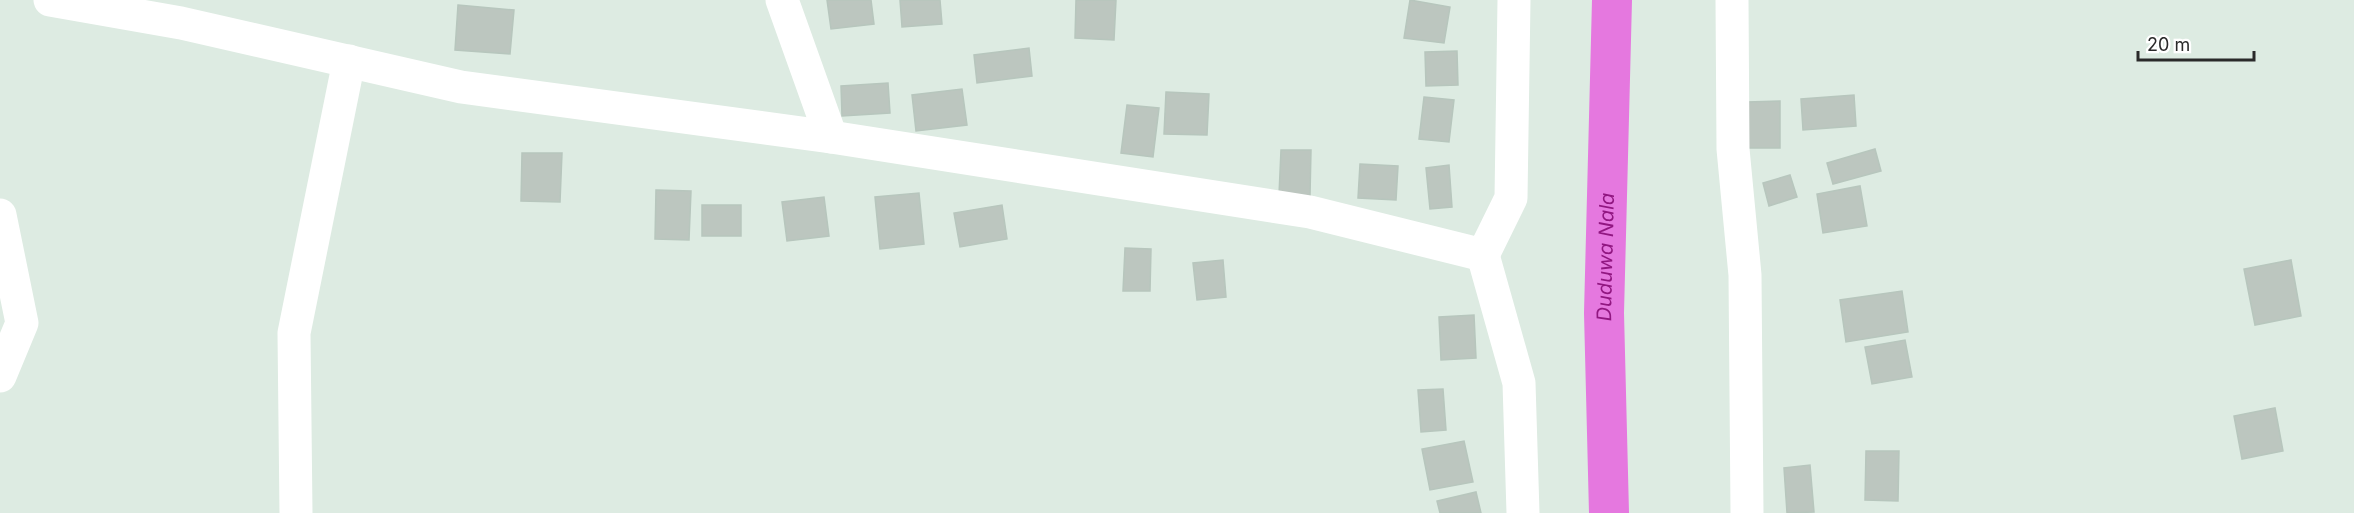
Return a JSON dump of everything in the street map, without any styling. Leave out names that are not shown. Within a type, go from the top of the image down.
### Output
[{"type":"street","points":[[50,0],[181,23],[461,87],[831,137],[1310,212],[1483,255]]},
{"type":"street","points":[[782,0],[831,137]]},
{"type":"street","points":[[1514,0],[1511,198],[1483,255],[1519,383],[1523,513]]},
{"type":"street","points":[[1732,0],[1733,149],[1745,275],[1747,513]]},
{"type":"street","points":[[296,513],[294,333],[349,61]]},
{"type":"street","points":[[0,215],[22,323],[0,376]]},
{"type":"building","points":[[827,0],[871,0],[874,24],[831,29]]},
{"type":"building","points":[[900,0],[940,0],[942,24],[902,27]]},
{"type":"building","points":[[1076,0],[1116,0],[1114,40],[1075,38]]},
{"type":"building","points":[[1410,0],[1450,7],[1444,43],[1404,38]]},
{"type":"building","points":[[458,5],[514,10],[510,54],[455,50]]},
{"type":"building","points":[[1029,48],[1032,76],[977,83],[974,55]]},
{"type":"building","points":[[1457,51],[1458,85],[1426,86],[1425,52]]},
{"type":"building","points":[[888,83],[890,113],[842,116],[841,86]]},
{"type":"building","points":[[962,89],[967,125],[916,131],[912,95]]},
{"type":"building","points":[[1166,92],[1209,94],[1207,135],[1164,134]]},
{"type":"building","points":[[1854,95],[1856,126],[1803,130],[1801,99]]},
{"type":"building","points":[[1424,97],[1454,100],[1449,142],[1419,139]]},
{"type":"building","points":[[1780,101],[1780,148],[1747,148],[1747,102]]},
{"type":"building","points":[[1127,105],[1159,108],[1153,157],[1121,153]]},
{"type":"building","points":[[1875,149],[1881,171],[1833,184],[1827,163]]},
{"type":"building","points":[[1281,150],[1311,150],[1310,196],[1279,195]]},
{"type":"building","points":[[522,153],[562,153],[560,202],[521,201]]},
{"type":"building","points":[[1360,164],[1398,166],[1396,200],[1358,198]]},
{"type":"building","points":[[1449,165],[1452,207],[1430,209],[1426,168]]},
{"type":"building","points":[[1790,175],[1797,197],[1769,206],[1763,183]]},
{"type":"building","points":[[1860,186],[1867,226],[1823,233],[1817,194]]},
{"type":"building","points":[[656,190],[691,191],[689,240],[655,239]]},
{"type":"building","points":[[919,193],[924,244],[880,249],[875,197]]},
{"type":"building","points":[[824,197],[829,236],[787,241],[782,202]]},
{"type":"building","points":[[702,205],[741,205],[741,236],[702,236]]},
{"type":"building","points":[[1002,205],[1007,239],[960,247],[954,213]]},
{"type":"building","points":[[1125,248],[1151,249],[1150,291],[1123,291]]},
{"type":"building","points":[[1223,260],[1226,297],[1197,300],[1193,263]]},
{"type":"building","points":[[2291,260],[2301,316],[2255,325],[2244,269]]},
{"type":"building","points":[[1902,291],[1908,332],[1846,342],[1840,300]]},
{"type":"building","points":[[1474,315],[1476,358],[1441,360],[1439,317]]},
{"type":"building","points":[[1905,340],[1912,377],[1872,384],[1865,347]]},
{"type":"building","points":[[1443,389],[1446,430],[1421,432],[1418,390]]},
{"type":"building","points":[[2275,408],[2283,451],[2242,459],[2234,416]]},
{"type":"building","points":[[1464,441],[1473,482],[1430,490],[1422,449]]},
{"type":"building","points":[[1866,451],[1899,451],[1898,501],[1865,500]]},
{"type":"building","points":[[1810,465],[1814,512],[1787,513],[1784,468]]},
{"type":"building","points":[[1476,492],[1481,513],[1440,513],[1437,501]]},
{"type":"waterway","name":"Duduwa Nala","points":[[1609,513],[1604,313],[1612,0]]}]
